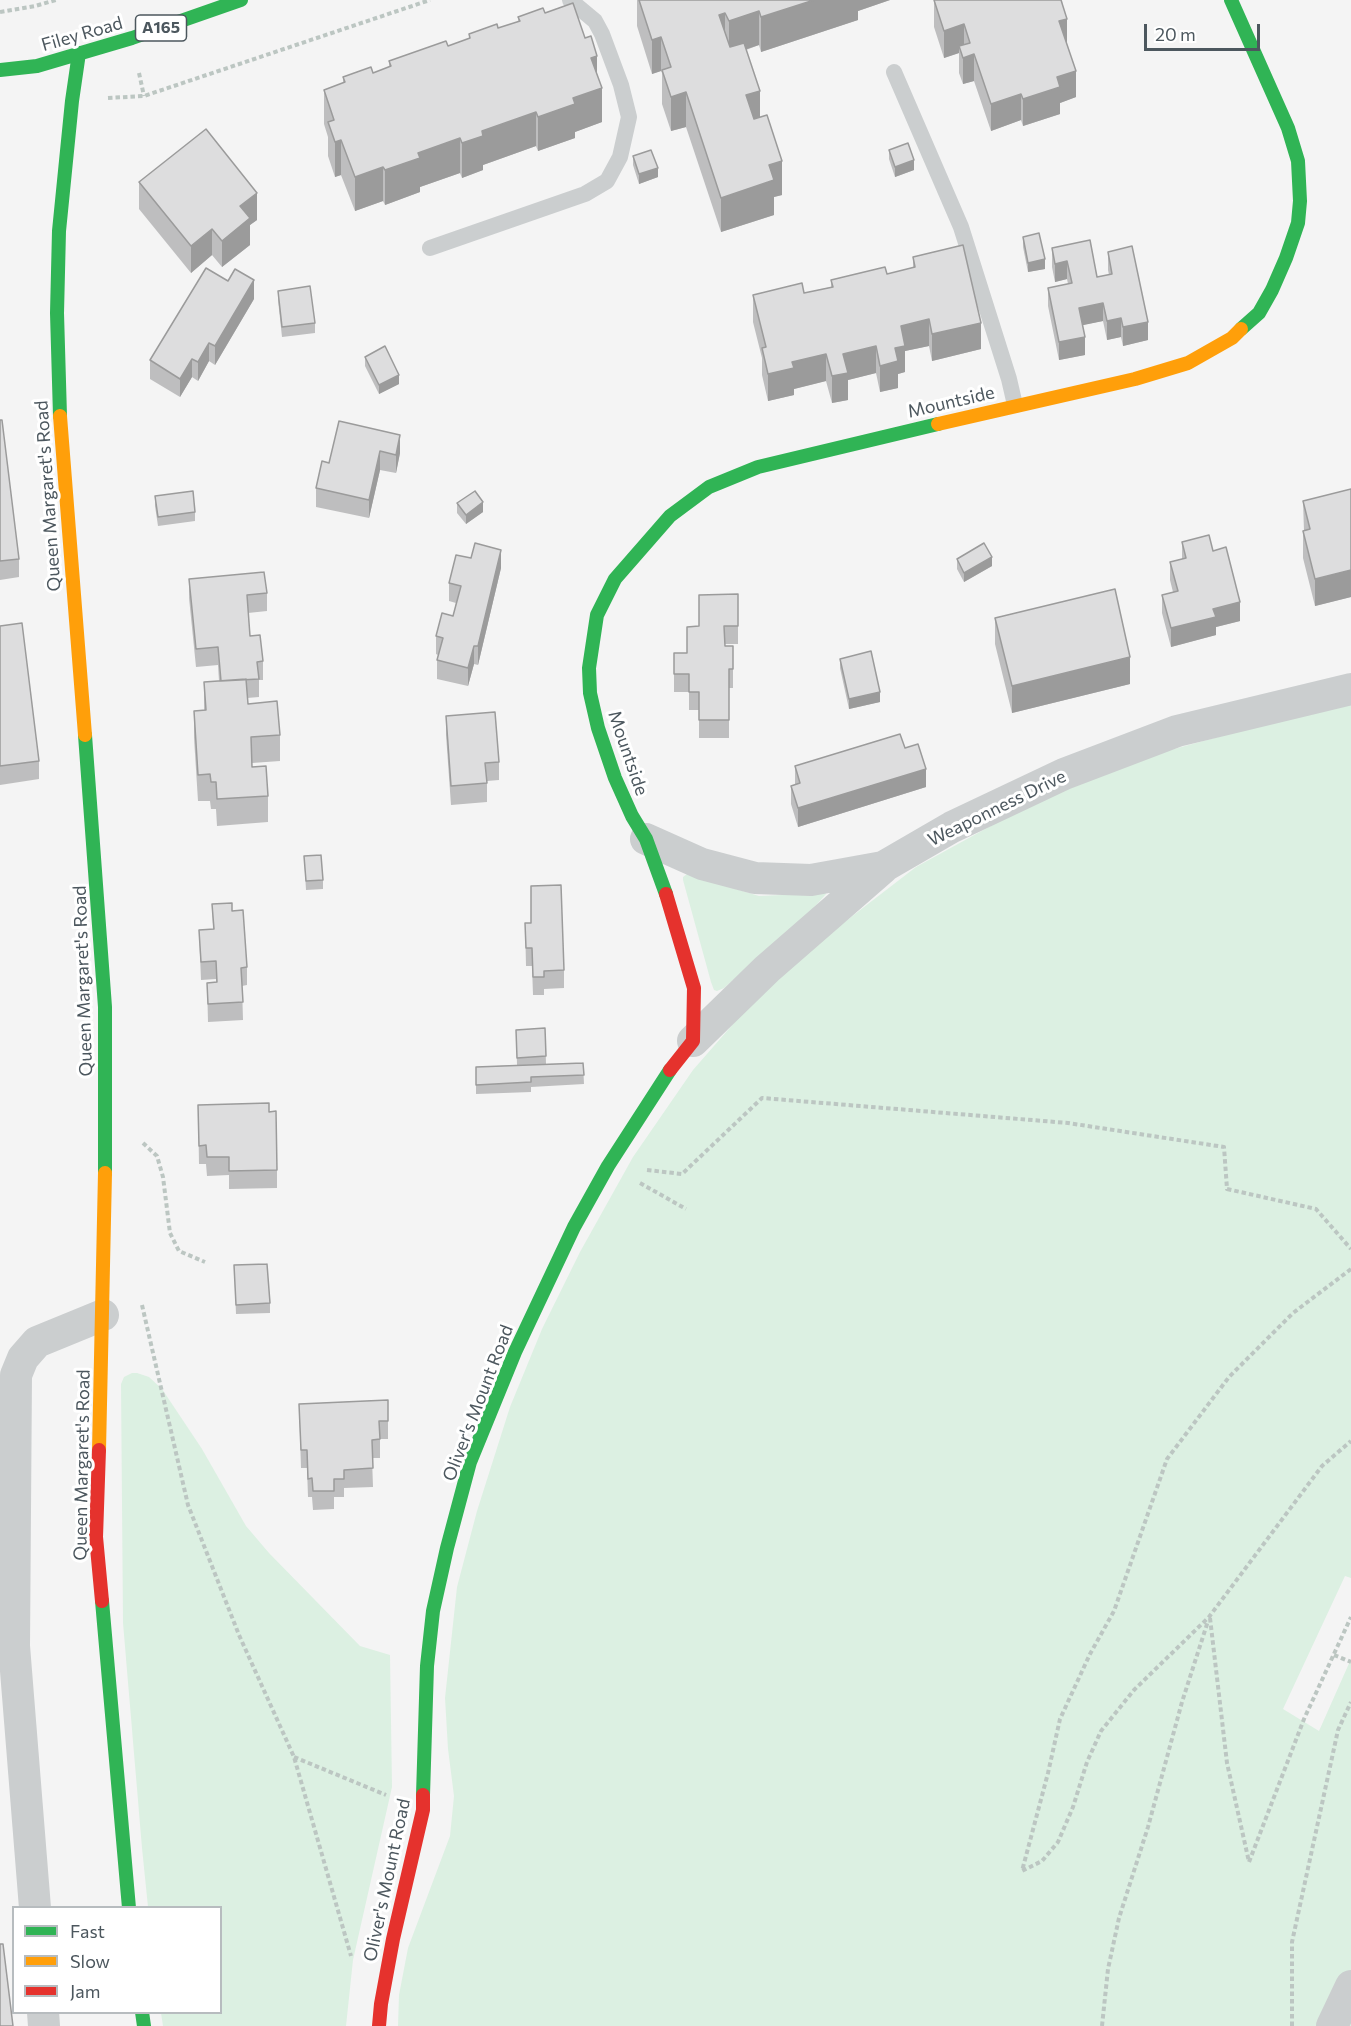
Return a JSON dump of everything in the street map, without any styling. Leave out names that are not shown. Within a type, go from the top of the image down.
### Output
[{"type":"main road","name":"Filey Road","points":[[0,70],[37,66],[132,38],[241,0]]},
{"type":"main road","name":"Mountside","points":[[646,838],[632,816],[615,778],[598,728],[589,668],[597,615],[615,579],[670,516],[709,488],[758,466],[1135,379],[1188,363],[1232,338],[1259,313],[1286,258],[1298,223],[1300,201],[1298,161],[1288,128],[1231,0]]},
{"type":"main road","name":"Queen Margaret's Road","points":[[79,53],[59,231],[58,395],[105,1007],[103,1316],[96,1537],[129,1906]]},
{"type":"main road","points":[[646,838],[671,907],[694,988],[693,1041]]},
{"type":"main road","name":"Oliver's Mount Road","points":[[379,2026],[393,1939],[423,1810],[427,1666],[434,1611],[447,1548],[470,1462],[515,1352],[574,1227],[608,1166],[670,1070],[693,1041]]},
{"type":"street","name":"Weaponness Drive","points":[[646,838],[702,864],[755,878],[811,880],[884,867],[952,827],[1064,774],[1177,731],[1351,689]]},
{"type":"street","points":[[693,1041],[767,969],[884,867]]},
{"type":"street","points":[[34,1906],[14,1646],[16,1376],[23,1358],[37,1342],[103,1316]]},
{"type":"street","points":[[1332,2026],[1351,1986]]},
{"type":"lane","points":[[430,248],[585,194],[607,181],[620,157],[629,117],[621,85],[602,34],[595,21],[570,0]]},
{"type":"lane","points":[[894,72],[961,228],[1009,379],[1015,405]]},
{"type":"path","points":[[0,12],[56,0]]},
{"type":"path","points":[[72,101],[144,96],[430,0]]},
{"type":"path","points":[[608,1166],[682,1174],[762,1098],[1068,1123],[1224,1147],[1227,1189],[1316,1209],[1351,1248]]},
{"type":"path","points":[[142,1155],[143,1143],[157,1156],[163,1177],[170,1233],[178,1251],[205,1262]]},
{"type":"path","points":[[608,1166],[686,1209]]},
{"type":"path","points":[[1351,1269],[1293,1313],[1229,1377],[1167,1459],[1114,1611],[1089,1654],[1060,1719],[1022,1872],[1042,1861],[1058,1842],[1073,1807],[1087,1762],[1101,1731],[1134,1690],[1209,1617],[1322,1466],[1351,1441]]},
{"type":"path","points":[[141,1304],[188,1505],[239,1635],[294,1757],[352,1960]]},
{"type":"path","points":[[1209,1617],[1227,1763],[1249,1862],[1304,1719],[1351,1617]]},
{"type":"path","points":[[1102,2026],[1108,1969],[1119,1918],[1209,1617]]},
{"type":"path","points":[[1334,1655],[1351,1662]]},
{"type":"path","points":[[1292,2026],[1292,1942],[1338,1730],[1351,1702]]},
{"type":"path","points":[[294,1757],[423,1810]]},
{"type":"green space","points":[[1351,704],[1351,1578],[1345,1576],[1283,1709],[1319,1731],[1351,1659],[1351,2026],[398,2026],[399,1995],[408,1948],[450,1836],[454,1796],[445,1698],[457,1587],[477,1511],[510,1407],[542,1329],[580,1252],[633,1157],[693,1070],[761,992],[842,924],[916,867],[1029,805],[1152,755]]},
{"type":"green space","points":[[687,874],[759,896],[826,894],[812,910],[724,988],[717,991],[714,990],[711,982],[683,880]]},
{"type":"green space","points":[[137,1373],[149,1377],[162,1389],[202,1449],[246,1526],[269,1553],[360,1646],[390,1655],[392,1787],[353,1960],[346,2026],[163,2026],[161,2014],[222,2014],[222,1906],[148,1906],[123,1623],[121,1384],[124,1377]]},
{"type":"building","points":[[639,0],[814,0],[761,17],[759,11],[729,21],[725,13],[719,15],[730,47],[744,43],[760,91],[746,95],[754,119],[767,115],[782,161],[769,165],[774,180],[721,198],[686,92],[671,97],[662,70],[671,67],[661,37],[652,40]]},
{"type":"building","points":[[934,0],[1061,0],[1067,19],[1059,21],[1076,71],[1057,77],[1060,87],[1023,99],[1021,94],[991,104],[974,54],[963,58],[959,46],[970,43],[964,24],[944,31]]},
{"type":"building","points":[[573,3],[585,38],[591,36],[597,56],[591,58],[602,88],[573,98],[575,104],[538,117],[536,112],[482,131],[483,136],[462,143],[460,138],[418,153],[420,158],[355,177],[341,140],[335,142],[328,122],[334,120],[324,90],[345,82],[343,77],[371,67],[373,73],[391,66],[389,61],[446,41],[448,46],[470,38],[469,34],[497,24],[498,28],[520,21],[518,17],[543,8],[545,13]]},
{"type":"building","points":[[206,129],[257,193],[240,206],[250,218],[222,241],[212,229],[191,246],[139,182]]},
{"type":"building","points":[[908,143],[914,160],[895,167],[889,150]]},
{"type":"building","points":[[651,150],[658,168],[639,174],[633,156]]},
{"type":"building","points":[[1039,233],[1045,259],[1028,263],[1023,237]]},
{"type":"building","points":[[1090,240],[1097,277],[1112,274],[1108,252],[1132,246],[1148,322],[1123,327],[1121,318],[1107,321],[1103,303],[1079,308],[1085,337],[1059,342],[1048,288],[1072,283],[1067,261],[1055,264],[1052,248]]},
{"type":"building","points":[[963,245],[981,323],[932,334],[929,319],[901,326],[905,346],[895,348],[898,361],[880,366],[876,346],[843,354],[848,373],[832,376],[826,354],[792,362],[794,368],[768,374],[762,348],[766,347],[753,295],[802,283],[804,293],[833,287],[831,280],[885,267],[887,274],[915,267],[913,257]]},
{"type":"building","points":[[206,268],[228,281],[235,269],[254,280],[215,346],[209,343],[198,362],[192,359],[180,379],[150,360]]},
{"type":"building","points":[[310,286],[315,323],[282,327],[278,291]]},
{"type":"building","points":[[385,346],[399,375],[379,385],[365,357]]},
{"type":"building","points":[[0,420],[2,420],[19,559],[0,561]]},
{"type":"building","points":[[339,421],[400,435],[396,455],[380,451],[369,500],[316,488],[322,461],[329,463]]},
{"type":"building","points":[[1351,489],[1351,570],[1315,579],[1303,531],[1310,529],[1303,501]]},
{"type":"building","points":[[193,491],[195,512],[158,517],[155,496]]},
{"type":"building","points":[[475,491],[483,502],[466,515],[457,503]]},
{"type":"building","points":[[1209,535],[1213,551],[1226,547],[1240,602],[1213,609],[1216,617],[1171,628],[1162,595],[1178,591],[1170,562],[1186,558],[1182,542]]},
{"type":"building","points":[[475,543],[501,550],[478,646],[474,646],[468,668],[437,660],[443,638],[436,636],[442,613],[453,616],[461,586],[449,583],[456,555],[471,558]]},
{"type":"building","points":[[984,543],[992,557],[964,573],[957,559]]},
{"type":"building","points":[[264,572],[267,593],[247,595],[250,636],[260,635],[263,661],[257,662],[259,679],[221,681],[218,647],[196,649],[189,579]]},
{"type":"building","points":[[1115,589],[1130,657],[1012,686],[995,618]]},
{"type":"building","points":[[738,594],[738,626],[724,626],[725,646],[733,646],[733,669],[729,669],[729,720],[699,720],[699,692],[689,692],[689,674],[674,674],[674,653],[687,653],[687,627],[699,626],[699,595]]},
{"type":"building","points":[[22,623],[39,761],[0,766],[0,626]]},
{"type":"building","points":[[871,651],[880,692],[849,699],[840,659]]},
{"type":"building","points":[[246,679],[248,704],[277,701],[280,735],[251,737],[252,767],[266,766],[268,796],[217,799],[216,782],[211,782],[210,774],[198,775],[194,711],[206,710],[204,682]]},
{"type":"building","points":[[495,712],[499,762],[485,763],[487,783],[451,786],[446,716]]},
{"type":"building","points":[[900,734],[905,748],[918,744],[926,769],[798,808],[791,786],[800,783],[795,766]]},
{"type":"building","points":[[321,855],[323,880],[306,881],[304,856]]},
{"type":"building","points":[[561,885],[564,970],[544,971],[544,977],[533,977],[532,948],[526,948],[525,923],[531,923],[531,886]]},
{"type":"building","points":[[232,903],[232,911],[243,910],[247,967],[241,968],[243,1002],[208,1004],[207,983],[217,982],[216,961],[201,962],[199,930],[214,929],[212,904]]},
{"type":"building","points":[[545,1028],[546,1056],[517,1058],[516,1030]]},
{"type":"building","points":[[583,1063],[584,1075],[531,1077],[531,1082],[476,1085],[476,1067]]},
{"type":"building","points":[[269,1103],[269,1112],[276,1111],[277,1170],[229,1171],[229,1157],[207,1157],[206,1145],[199,1146],[198,1105]]},
{"type":"building","points":[[267,1264],[270,1303],[236,1305],[234,1265]]},
{"type":"building","points":[[388,1400],[388,1421],[379,1421],[380,1439],[372,1440],[373,1468],[344,1470],[344,1479],[334,1479],[334,1491],[313,1491],[312,1478],[308,1479],[307,1450],[301,1450],[299,1404]]},
{"type":"building","points":[[0,1944],[3,1944],[13,2026],[0,2026]]},
{"type":"traffic: fast","points":[[0,70],[37,66],[132,38],[241,0]]},
{"type":"traffic: fast","points":[[1231,0],[1288,128],[1298,161],[1300,201],[1298,223],[1272,290],[1259,313],[1241,329]]},
{"type":"traffic: fast","points":[[60,416],[57,313],[59,231],[79,53]]},
{"type":"traffic: fast","points":[[666,894],[646,839],[632,816],[615,778],[598,728],[590,693],[589,668],[597,615],[615,579],[670,516],[709,487],[758,467],[938,424]]},
{"type":"traffic: fast","points":[[85,735],[105,1007],[105,1173]]},
{"type":"traffic: fast","points":[[423,1795],[427,1666],[433,1611],[470,1462],[515,1352],[574,1227],[608,1166],[670,1070]]},
{"type":"traffic: fast","points":[[102,1601],[129,1906]]},
{"type":"traffic: fast","points":[[142,2014],[144,2026]]},
{"type":"traffic: slow","points":[[938,424],[1135,379],[1188,363],[1232,338],[1241,329]]},
{"type":"traffic: slow","points":[[60,416],[85,735]]},
{"type":"traffic: slow","points":[[99,1450],[105,1173]]},
{"type":"traffic: jam","points":[[666,894],[694,988],[693,1041],[670,1070]]},
{"type":"traffic: jam","points":[[99,1450],[96,1537],[102,1601]]},
{"type":"traffic: jam","points":[[379,2026],[393,1939],[423,1810],[423,1795]]}]
